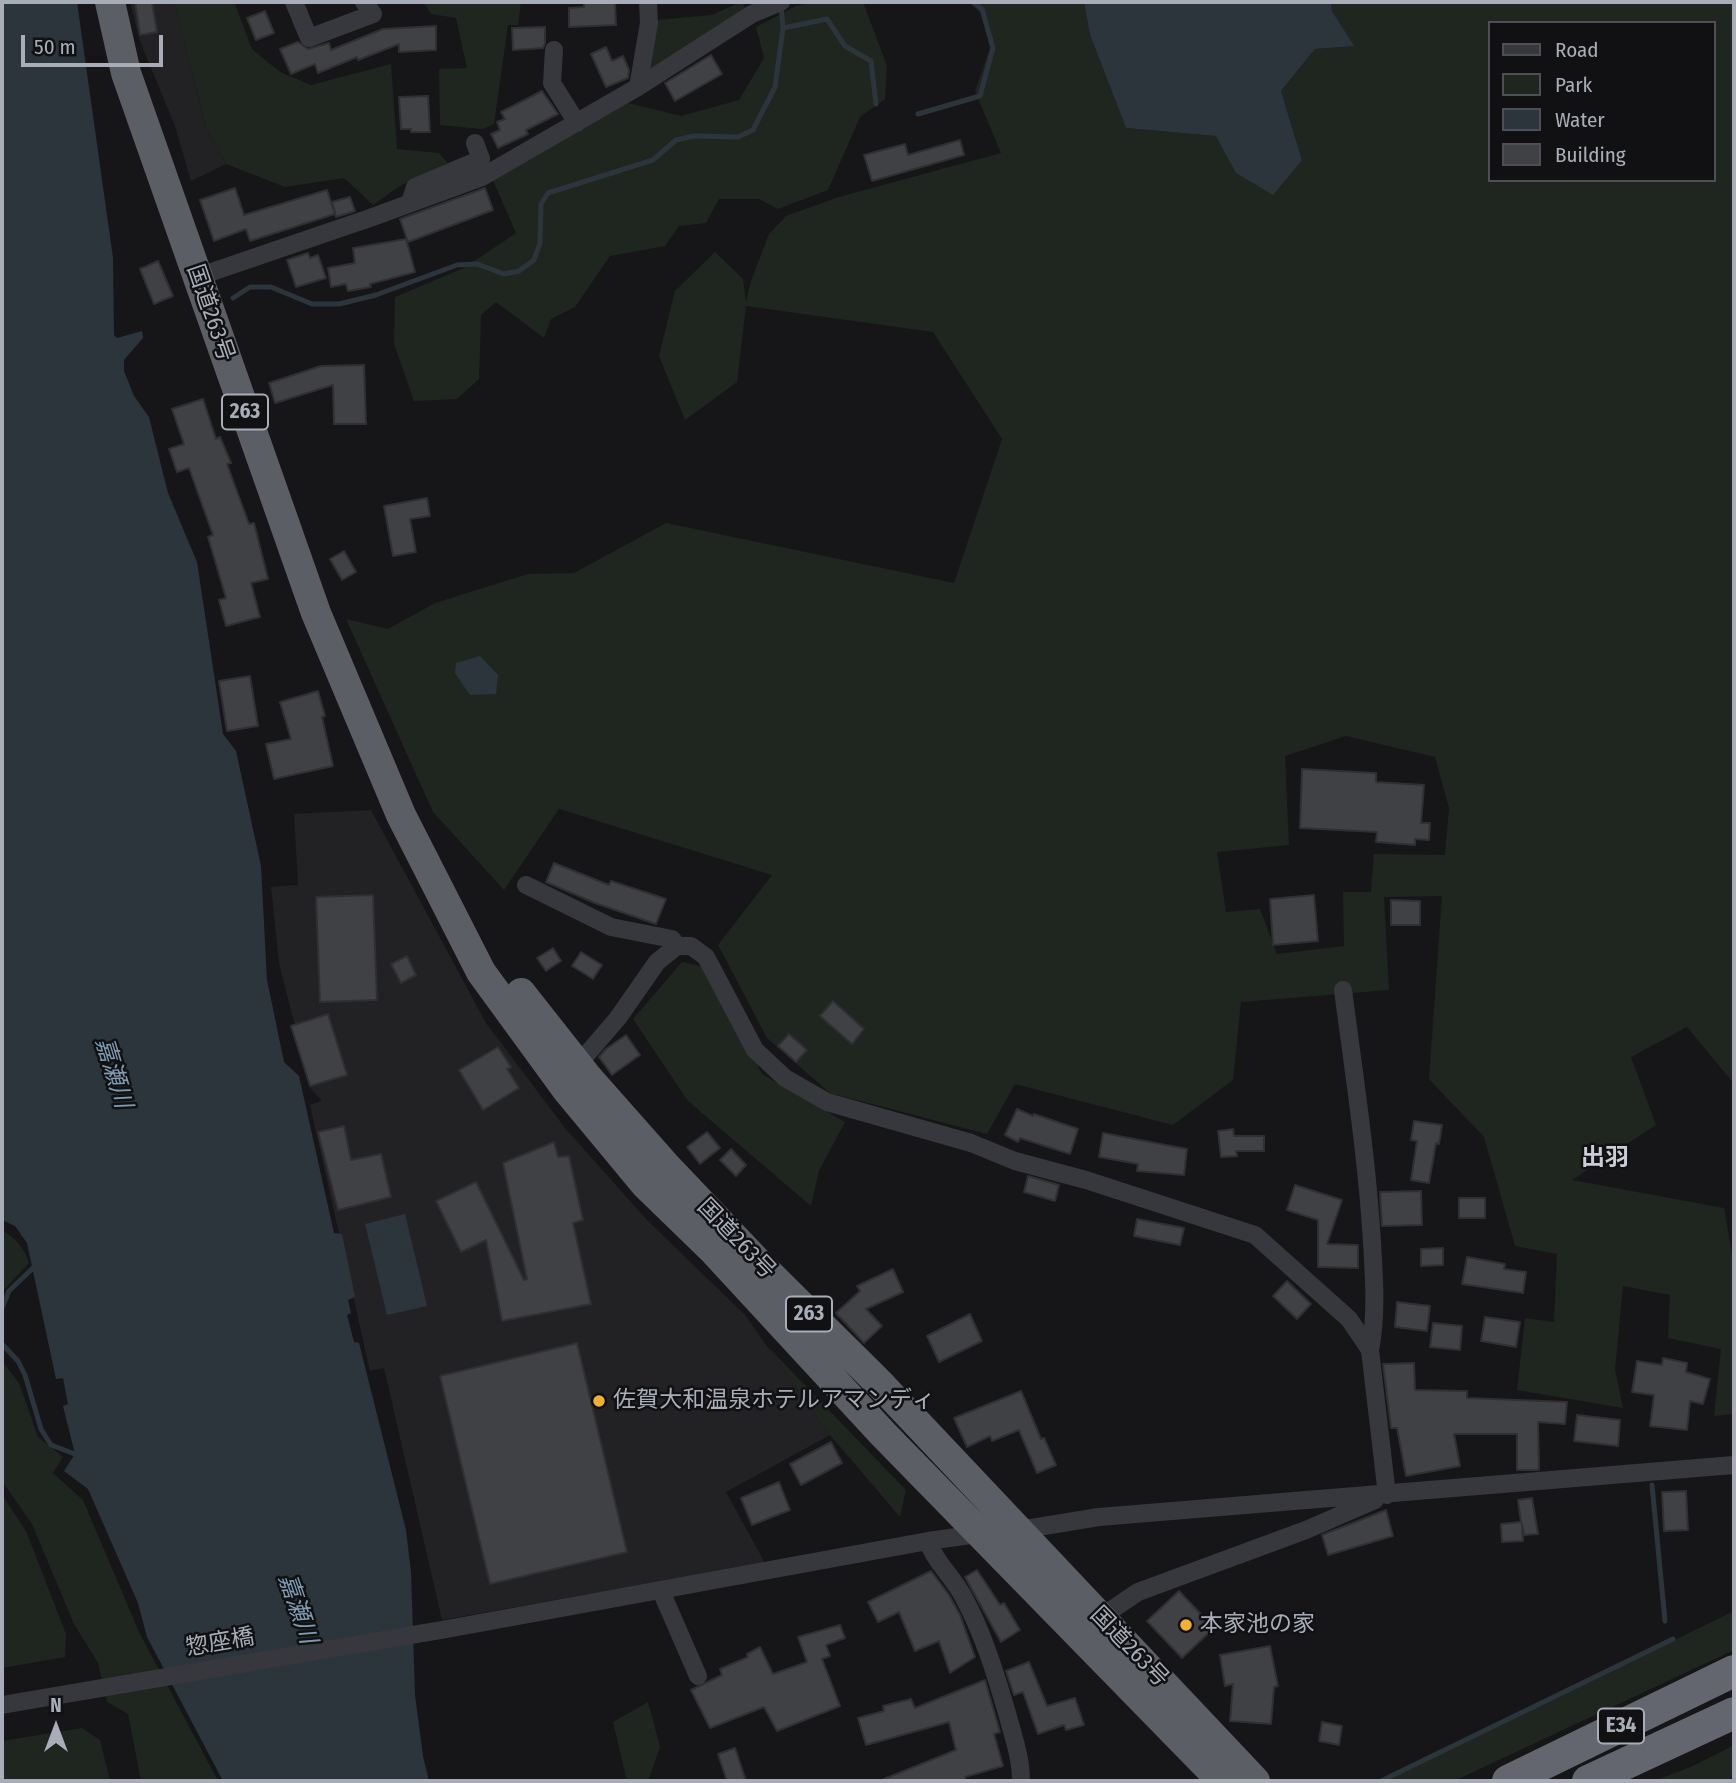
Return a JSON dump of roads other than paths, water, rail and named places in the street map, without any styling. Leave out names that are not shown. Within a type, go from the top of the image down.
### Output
[{"type":"highway","name":"国道263号","points":[[110,2],[126,73],[316,613],[401,816],[481,972],[566,1090],[645,1184],[714,1251],[883,1434],[1222,1781]]},
{"type":"highway","name":"国道263号","points":[[401,816],[523,995],[575,1062],[672,1173],[881,1385],[1255,1781]]},
{"type":"highway","name":"E34","points":[[1508,1781],[1734,1671]]},
{"type":"highway","name":"E34","points":[[1588,1781],[1734,1713]]},
{"type":"street","points":[[294,2],[309,38],[373,14],[364,2]]},
{"type":"street","points":[[638,87],[649,23],[648,2]]},
{"type":"street","points":[[197,277],[482,177],[638,87],[716,36],[777,3]]},
{"type":"street","points":[[554,50],[552,83],[577,123]]},
{"type":"street","points":[[410,204],[415,187],[481,159],[475,143]]},
{"type":"street","points":[[526,885],[611,926],[672,939],[677,946]]},
{"type":"street","points":[[575,1062],[587,1054],[618,1018],[657,962],[677,946],[691,946],[706,957],[755,1050],[785,1078],[827,1102],[971,1143],[1015,1161],[1086,1180],[1255,1234],[1349,1319],[1370,1350]]},
{"type":"street","points":[[1101,1617],[1138,1592],[1306,1530],[1387,1495],[1370,1350],[1374,1329],[1374,1280],[1369,1184],[1343,990]]},
{"type":"street","name":"惣座橋","points":[[2,1705],[447,1629],[928,1541],[1019,1531],[1099,1517],[1734,1465]]},
{"type":"street","points":[[928,1541],[977,1622],[995,1671],[1021,1763],[1021,1781]]},
{"type":"street","points":[[661,1591],[698,1676]]},
{"type":"water","name":"嘉瀬川","points":[[2,2],[77,2],[113,258],[114,335],[117,338],[142,331],[143,338],[124,360],[124,371],[134,396],[149,417],[168,493],[197,562],[223,734],[236,751],[261,866],[267,980],[284,1062],[299,1076],[334,1233],[342,1234],[355,1297],[348,1300],[351,1313],[347,1315],[354,1342],[359,1343],[406,1530],[411,1572],[415,1695],[429,1781],[223,1781],[147,1637],[138,1603],[88,1489],[64,1471],[75,1454],[63,1406],[68,1404],[63,1378],[56,1379],[27,1243],[15,1226],[2,1220]]},
{"type":"water","points":[[1084,2],[1331,2],[1332,11],[1354,46],[1315,49],[1281,91],[1302,160],[1273,195],[1236,173],[1216,136],[1126,128],[1090,35]]},
{"type":"water","points":[[480,656],[498,675],[496,694],[470,695],[455,673],[456,663]]},
{"type":"water","points":[[405,1214],[427,1306],[387,1315],[365,1224]]},
{"type":"waterway","points":[[918,114],[980,96],[993,48],[982,9],[973,2]]},
{"type":"waterway","points":[[233,298],[250,287],[271,287],[312,304],[339,304],[376,295],[457,265],[477,264],[504,274],[519,271],[534,260],[540,243],[541,204],[548,193],[653,160],[676,140],[694,136],[738,137],[753,130],[775,87],[783,28],[781,5]]},
{"type":"waterway","points":[[783,28],[827,19],[845,46],[871,61],[876,104]]},
{"type":"waterway","points":[[2,1308],[9,1291],[33,1268]]},
{"type":"waterway","points":[[2,1344],[18,1361],[25,1375],[41,1429],[51,1445],[75,1454]]},
{"type":"waterway","points":[[1652,1485],[1665,1621]]},
{"type":"waterway","points":[[1381,1781],[1673,1639]]},
{"type":"place","name":"佐賀大和温泉ホテルアマンディ","points":[[599,1401]]},
{"type":"place","name":"本家池の家","points":[[1186,1625]]},
{"type":"district","name":"出羽","points":[[1605,1158]]}]
